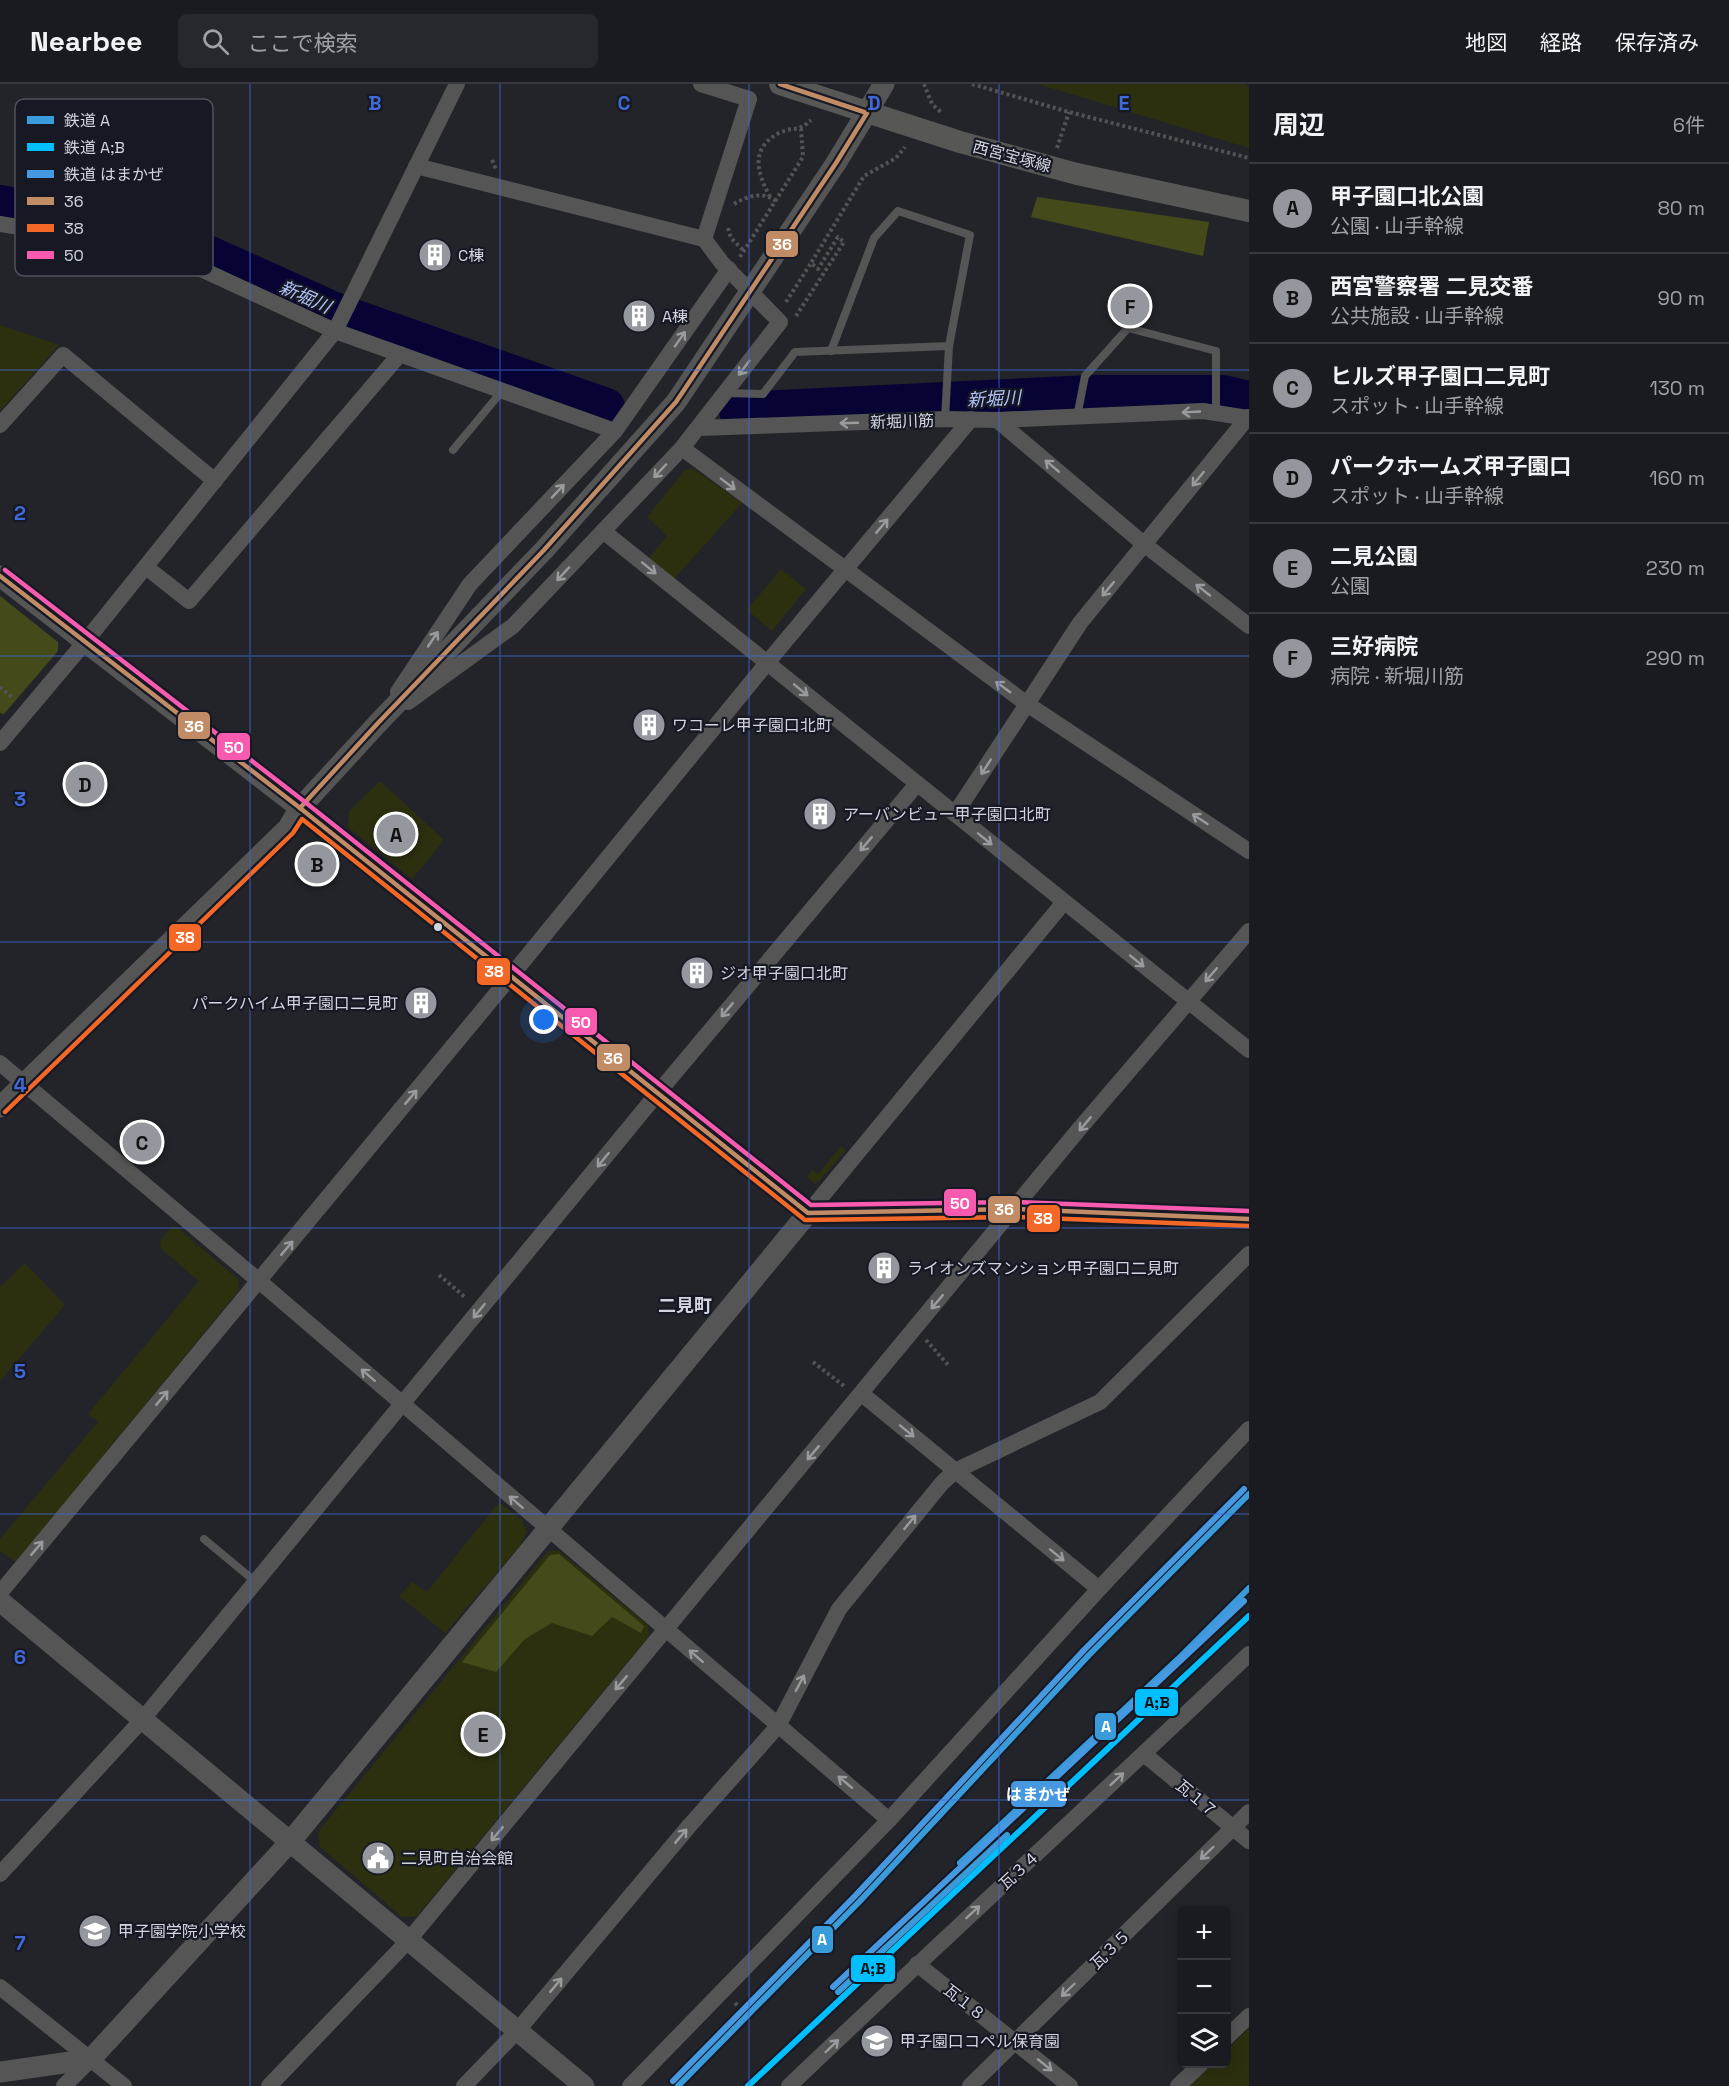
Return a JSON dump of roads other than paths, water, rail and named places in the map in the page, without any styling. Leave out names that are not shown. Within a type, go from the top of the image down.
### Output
[{"type":"main road","name":"西宮宝塚線","points":[[780,84],[960,142],[1077,174],[1249,211]]},
{"type":"street","points":[[0,743],[146,567],[336,328],[457,84]]},
{"type":"street","points":[[701,84],[749,99],[704,239]]},
{"type":"street","points":[[0,1107],[288,828],[300,808],[544,550],[676,402],[836,163],[883,86]]},
{"type":"street","points":[[378,723],[513,626],[682,448],[780,322],[722,263],[704,239],[416,166]]},
{"type":"street","points":[[0,224],[15,226]]},
{"type":"street","points":[[378,723],[470,584],[615,431],[729,269]]},
{"type":"street","points":[[213,274],[399,354],[615,431]]},
{"type":"street","points":[[146,567],[189,601],[399,354]]},
{"type":"street","points":[[0,425],[63,355],[214,481]]},
{"type":"street","name":"新堀川筋","points":[[699,428],[945,414],[971,419],[997,420],[1078,410],[1203,411],[1216,406],[1249,418]]},
{"type":"street","points":[[956,814],[1080,623],[1249,418]]},
{"type":"street","points":[[0,1593],[971,419]]},
{"type":"street","points":[[997,420],[1145,544],[1249,626]]},
{"type":"street","points":[[682,448],[1027,704],[1249,851]]},
{"type":"street","points":[[603,531],[1249,1050]]},
{"type":"street","points":[[0,576],[300,808],[808,1213],[1014,1209],[1249,1219]]},
{"type":"street","points":[[0,1874],[142,1720],[657,1094],[917,783]]},
{"type":"street","points":[[64,2086],[290,1842],[1064,902]]},
{"type":"street","points":[[269,2086],[408,1941],[1014,1209],[1249,931]]},
{"type":"street","points":[[0,1063],[259,1281],[889,1820]]},
{"type":"street","points":[[464,2086],[518,2030],[690,1825],[778,1726],[839,1609],[942,1483],[955,1471],[1100,1402],[1249,1254]]},
{"type":"street","points":[[860,1396],[1099,1589]]},
{"type":"street","points":[[630,2086],[889,1820],[1099,1589],[1249,1429]]},
{"type":"street","points":[[0,1601],[585,2086]]},
{"type":"street","name":"瓦３４","points":[[789,2086],[916,1964],[1249,1654]]},
{"type":"street","name":"瓦１７","points":[[1144,1754],[1249,1841]]},
{"type":"street","name":"瓦３５","points":[[970,2086],[1249,1812]]},
{"type":"street","name":"瓦１８","points":[[916,1964],[1070,2086]]},
{"type":"street","points":[[0,1987],[124,2086]]},
{"type":"street","points":[[1231,2034],[1249,2016]]},
{"type":"street","points":[[0,2072],[91,2059]]},
{"type":"street","points":[[1178,2086],[1197,2068]]},
{"type":"lane","points":[[831,351],[874,238],[898,211],[970,235],[949,346],[945,414]]},
{"type":"lane","points":[[1078,410],[1084,376],[1128,328],[1216,351],[1216,406]]},
{"type":"lane","points":[[726,393],[763,394],[795,352],[949,346]]},
{"type":"lane","points":[[453,450],[502,391]]},
{"type":"lane","points":[[204,1539],[257,1582]]},
{"type":"waterway","name":"新堀川","points":[[0,204],[15,207]]},
{"type":"waterway","name":"新堀川","points":[[213,256],[339,313],[606,407]]},
{"type":"waterway","name":"新堀川","points":[[738,411],[1089,394],[1223,394],[1249,400]]},
{"type":"rail line","name":"はまかぜ","points":[[673,2081],[855,1896],[1084,1650],[1244,1489]]},
{"type":"rail line","name":"A","points":[[678,2086],[860,1901],[1089,1655],[1249,1494]]},
{"type":"rail line","name":"A","points":[[960,1863],[1178,1659],[1249,1588]]},
{"type":"rail line","name":"はまかぜ","points":[[833,1987],[1244,1601]]},
{"type":"rail line","name":"A;B","points":[[748,2086],[1249,1616]]},
{"type":"rail line","name":"A","points":[[838,1992],[1007,1835]]},
{"type":"place","name":"C棟","points":[[435,255]]},
{"type":"place","name":"三好病院","points":[[1130,306]]},
{"type":"place","name":"A棟","points":[[639,316]]},
{"type":"place","name":"ワコーレ甲子園口北町","points":[[649,725]]},
{"type":"place","name":"パークホームズ甲子園口","points":[[85,784]]},
{"type":"place","name":"アーバンビュー甲子園口北町","points":[[820,814]]},
{"type":"place","name":"甲子園口北公園","points":[[396,834]]},
{"type":"place","name":"西宮警察署 二見交番","points":[[317,864]]},
{"type":"place","name":"ジオ甲子園口北町","points":[[697,973]]},
{"type":"place","name":"パークハイム甲子園口二見町","points":[[421,1003]]},
{"type":"place","name":"ヒルズ甲子園口二見町","points":[[142,1142]]},
{"type":"place","name":"ライオンズマンション甲子園口二見町","points":[[884,1268]]},
{"type":"place","name":"二見公園","points":[[483,1734]]},
{"type":"place","name":"二見町自治会館","points":[[378,1858]]},
{"type":"place","name":"甲子園学院小学校","points":[[95,1931]]},
{"type":"place","name":"甲子園口コペル保育園","points":[[877,2041]]},
{"type":"district","name":"二見町","points":[[685,1306]]}]
